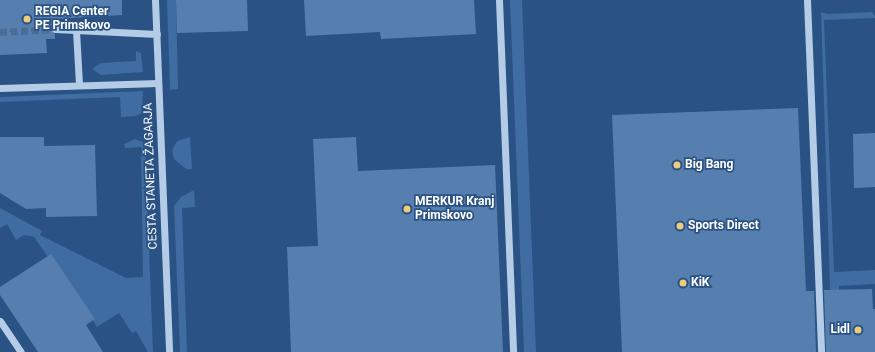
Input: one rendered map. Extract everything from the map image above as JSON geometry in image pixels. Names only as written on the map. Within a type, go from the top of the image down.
[{"type":"street","name":"CESTA STANETA ŽAGARJA","points":[[155,0],[169,352]]},
{"type":"street","points":[[499,0],[513,352]]},
{"type":"street","points":[[807,0],[821,352]]},
{"type":"street","points":[[55,29],[157,34]]},
{"type":"street","points":[[76,30],[79,84]]},
{"type":"street","points":[[0,88],[158,82]]},
{"type":"street","points":[[0,321],[21,352]]},
{"type":"shaded area","points":[[167,0],[176,0],[178,89],[170,90]]},
{"type":"shaded area","points":[[510,0],[522,0],[536,352],[524,352]]},
{"type":"shaded area","points":[[821,12],[827,14],[872,12],[875,16],[875,18],[824,20],[834,272],[875,270],[875,284],[839,286],[841,352],[832,352]]},
{"type":"shaded area","points":[[136,51],[141,53],[143,72],[101,75],[92,69],[101,63],[136,61]]},
{"type":"shaded area","points":[[143,91],[142,113],[136,116],[121,117],[120,97],[0,102],[0,97]]},
{"type":"shaded area","points":[[190,137],[192,169],[186,169],[174,159],[172,150],[177,141]]},
{"type":"shaded area","points":[[135,139],[145,143],[153,352],[148,352],[136,331],[132,333],[119,313],[97,327],[60,269],[57,270],[34,237],[24,235],[16,240],[7,224],[0,228],[0,208],[42,231],[40,235],[126,278],[143,277],[141,147],[125,148],[124,144]]},
{"type":"shaded area","points":[[194,190],[195,207],[182,208],[187,352],[180,352],[174,206],[181,197]]},
{"type":"building","name":"REGIA Center PE Primskovo","points":[[0,0],[122,0],[122,15],[54,19],[55,24],[50,29],[55,34],[55,39],[46,39],[47,53],[0,55]]},
{"type":"building","points":[[176,0],[247,0],[248,31],[177,33]]},
{"type":"building","points":[[304,0],[474,0],[476,34],[381,39],[380,32],[306,36]]},
{"type":"building","points":[[798,108],[806,291],[814,291],[816,352],[622,352],[612,115]]},
{"type":"building","points":[[875,133],[875,187],[854,188],[853,134]]},
{"type":"building","points":[[0,137],[44,137],[44,146],[95,145],[97,216],[46,217],[46,208],[26,209],[0,193]]},
{"type":"building","name":"MERKUR Kranj Primskovo","points":[[356,137],[358,171],[495,165],[503,352],[291,352],[287,247],[318,246],[313,139]]},
{"type":"building","points":[[51,254],[95,319],[86,325],[103,352],[38,352],[0,295],[0,287]]},
{"type":"building","name":"Lidl","points":[[872,289],[873,309],[875,309],[875,352],[826,352],[824,290]]},
{"type":"tunnel","points":[[0,32],[55,29]]},
{"type":"place","name":"REGIA Center PE Primskovo","points":[[27,19]]},
{"type":"place","name":"Big Bang","points":[[677,165]]},
{"type":"place","name":"MERKUR Kranj Primskovo","points":[[407,209]]},
{"type":"place","name":"Sports Direct","points":[[680,226]]},
{"type":"place","name":"KiK","points":[[683,283]]},
{"type":"place","name":"Lidl","points":[[858,330]]}]
